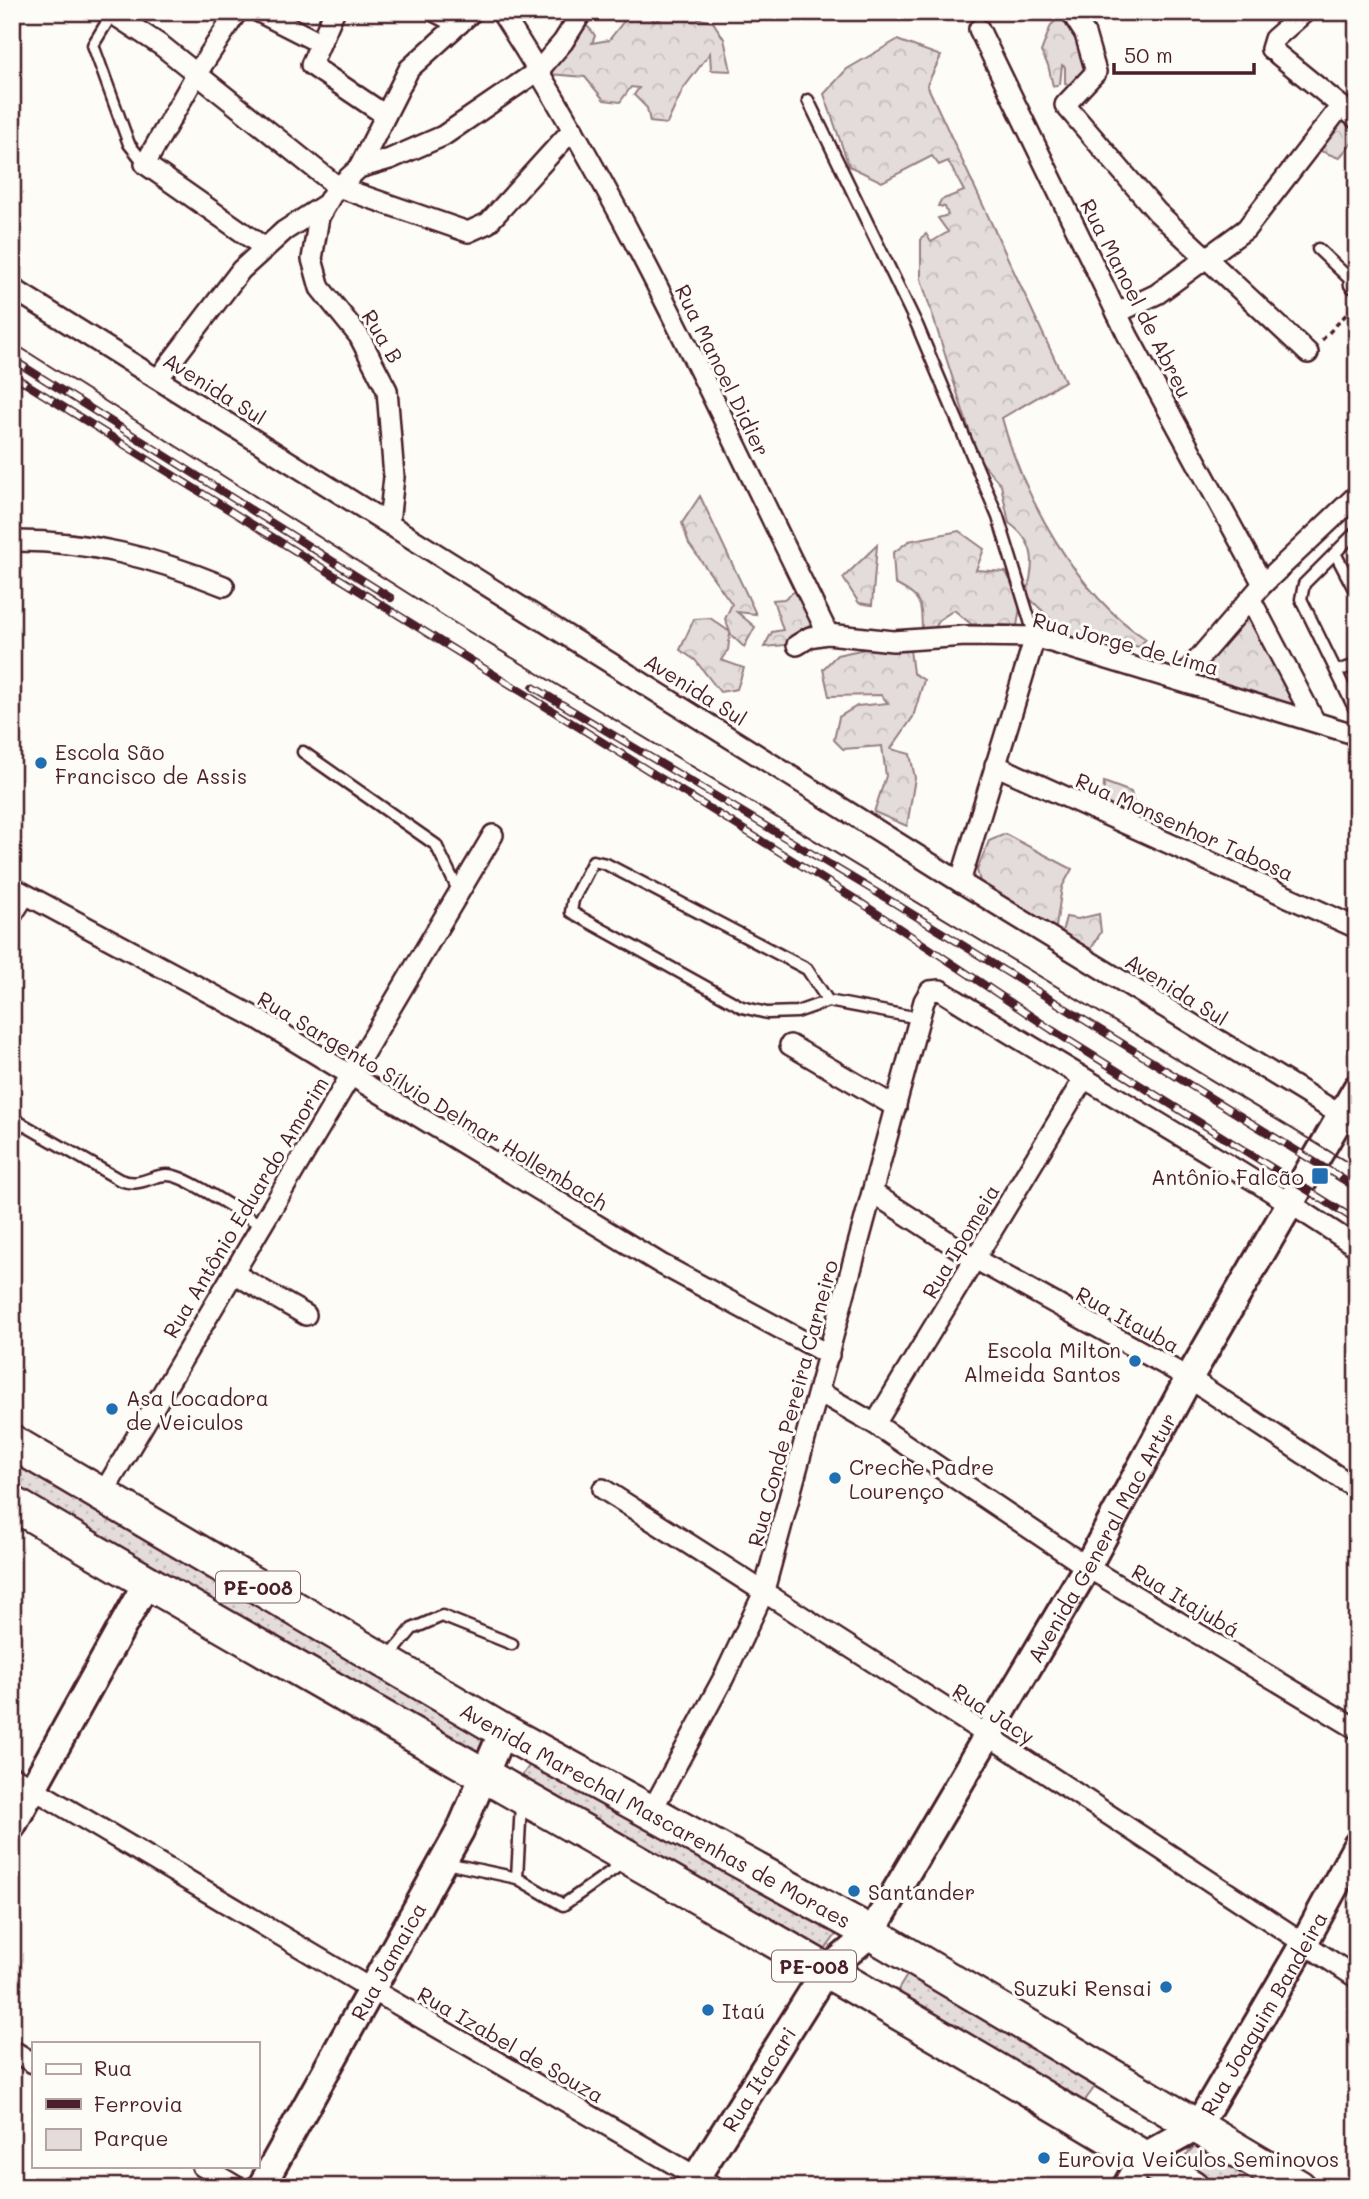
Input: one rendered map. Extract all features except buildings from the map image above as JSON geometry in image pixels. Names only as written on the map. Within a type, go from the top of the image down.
[{"type":"highway","name":"Avenida Marechal Mascarenhas de Moraes","points":[[12,1442],[503,1731],[652,1810],[871,1933],[1299,2187]]},
{"type":"highway","name":"PE-008","points":[[12,1503],[1192,2187]]},
{"type":"main road","name":"Avenida General Mac Artur","points":[[825,1972],[871,1933],[1087,1567],[1188,1378],[1290,1202],[1348,1120],[1357,1087]]},
{"type":"main road","points":[[12,1826],[23,1782],[147,1583]]},
{"type":"main road","name":"Rua Jamaica","points":[[261,2187],[442,1863],[503,1731]]},
{"type":"main road","name":"Rua Joaquim Bandeira","points":[[1143,2157],[1197,2127],[1303,1945],[1357,1845]]},
{"type":"main road","name":"Rua Itacari","points":[[699,2183],[825,1972]]},
{"type":"main road","points":[[1126,2187],[1143,2157]]},
{"type":"street","points":[[237,12],[197,73],[145,164],[265,248]]},
{"type":"street","points":[[259,12],[318,43]]},
{"type":"street","points":[[334,12],[310,65],[385,115]]},
{"type":"street","points":[[436,12],[466,18]]},
{"type":"street","name":"Rua Manoel Didier","points":[[501,12],[573,129],[703,373],[721,418],[828,634]]},
{"type":"street","name":"Rua B","points":[[389,523],[394,477],[387,390],[359,337],[320,288],[314,272],[313,241],[326,204],[338,187],[359,168],[390,159],[443,136],[539,70],[563,43],[582,12]]},
{"type":"street","points":[[1071,12],[1085,34],[1096,72],[1065,105],[1133,186],[1301,350],[1308,353]]},
{"type":"street","points":[[1305,12],[1270,45],[1291,68],[1357,120]]},
{"type":"street","points":[[111,13],[197,73],[338,187],[468,232],[488,223],[573,129]]},
{"type":"street","points":[[359,168],[409,69],[466,18]]},
{"type":"street","name":"Rua Manoel de Abreu","points":[[979,29],[1117,313],[1264,584]]},
{"type":"street","points":[[1117,313],[1157,294],[1246,229],[1341,106]]},
{"type":"street","points":[[158,379],[241,270],[284,231],[326,204]]},
{"type":"street","name":"Avenida Sul","points":[[12,288],[960,882],[1348,1120]]},
{"type":"street","points":[[1180,680],[1264,584],[1357,495]]},
{"type":"street","points":[[12,541],[83,544],[124,552],[180,568],[224,586]]},
{"type":"street","points":[[1251,600],[1314,720]]},
{"type":"street","name":"Rua Jorge de Lima","points":[[797,645],[810,637],[828,634],[893,641],[965,636],[1035,637],[1357,735]]},
{"type":"street","points":[[960,882],[1035,637]]},
{"type":"street","name":"Rua Monsenhor Tabosa","points":[[995,765],[1357,928]]},
{"type":"street","name":"Rua Antônio Eduardo Amorim","points":[[102,1495],[493,835]]},
{"type":"street","points":[[12,915],[18,891]]},
{"type":"street","name":"Rua Sargento Sílvio Delmar Hollembach","points":[[18,891],[260,1020],[661,1264],[829,1355]]},
{"type":"street","name":"Rua Conde Pereira Carneiro","points":[[652,1810],[724,1677],[763,1594],[919,1018],[930,991],[940,990],[1083,1080]]},
{"type":"street","points":[[790,1045],[896,1107]]},
{"type":"street","points":[[1083,1080],[1290,1202],[1357,1247]]},
{"type":"street","name":"Rua Ipomeia","points":[[875,1424],[1083,1080]]},
{"type":"street","name":"Rua Itauba","points":[[873,1193],[975,1259],[1188,1378],[1357,1489]]},
{"type":"street","points":[[233,1273],[306,1315]]},
{"type":"street","name":"Rua Itajubá","points":[[819,1391],[875,1424],[1087,1567],[1357,1729]]},
{"type":"street","name":"Rua Jacy","points":[[603,1489],[763,1594],[989,1736],[1357,1978]]},
{"type":"street","name":"Rua Izabel de Souza","points":[[23,1782],[699,2183]]},
{"type":"street","points":[[12,2050],[32,2062]]},
{"type":"street","points":[[205,2168],[237,2187]]},
{"type":"lane","points":[[111,13],[93,45],[129,144],[145,164]]},
{"type":"lane","points":[[808,100],[917,325],[1006,535],[1035,637]]},
{"type":"lane","points":[[1318,249],[1356,282]]},
{"type":"lane","points":[[1357,531],[1304,584],[1301,599],[1357,714]]},
{"type":"lane","points":[[1335,553],[1357,595]]},
{"type":"lane","points":[[1336,671],[1357,665]]},
{"type":"lane","points":[[303,752],[436,845],[459,893]]},
{"type":"lane","points":[[828,1001],[807,969],[606,864],[593,862],[573,900],[571,912],[742,1007],[767,1013],[797,1012],[828,1001],[919,1018]]},
{"type":"lane","points":[[12,1118],[120,1180],[139,1184],[156,1177],[176,1176],[261,1225]]},
{"type":"lane","points":[[385,1662],[412,1629],[442,1616],[512,1644]]},
{"type":"lane","points":[[517,1878],[521,1799]]},
{"type":"lane","points":[[442,1863],[517,1878],[563,1905],[628,1860]]},
{"type":"path","points":[[1308,353],[1357,303]]},
{"type":"green space","points":[[631,12],[645,12],[655,21],[674,12],[706,12],[699,19],[713,22],[724,39],[731,71],[711,70],[710,53],[683,89],[667,124],[650,122],[647,108],[634,95],[639,88],[631,87],[620,102],[604,100],[585,77],[549,74],[562,19],[582,23],[589,28],[595,36],[592,43],[609,40]]},
{"type":"green space","points":[[1064,13],[1072,17],[1070,32],[1083,36],[1093,76],[1082,90],[1065,83],[1065,67],[1062,65],[1060,84],[1053,86],[1048,65],[1041,52],[1051,25]]},
{"type":"green space","points":[[897,40],[941,56],[927,85],[1065,381],[1002,418],[1011,448],[1038,510],[1056,541],[1097,596],[1121,620],[1146,639],[1139,647],[1088,635],[1078,645],[1026,595],[1032,564],[1029,547],[1025,538],[1009,523],[1001,485],[978,458],[921,279],[921,238],[926,234],[931,242],[948,232],[938,218],[948,215],[945,207],[938,206],[941,200],[964,191],[948,161],[939,165],[932,156],[882,182],[849,166],[824,94],[847,69]]},
{"type":"green space","points":[[1340,113],[1357,127],[1357,137],[1339,158],[1313,148]]},
{"type":"green space","points":[[700,496],[756,614],[737,612],[755,627],[744,647],[730,634],[728,650],[721,660],[744,668],[737,689],[720,692],[695,660],[680,650],[694,619],[710,618],[730,632],[725,619],[732,604],[689,544],[682,523]]},
{"type":"green space","points":[[959,531],[984,549],[976,570],[1006,572],[1021,601],[1017,626],[971,624],[954,610],[939,620],[933,634],[922,630],[918,601],[895,584],[893,553],[909,541]]},
{"type":"green space","points":[[877,545],[872,605],[859,603],[843,578]]},
{"type":"green space","points":[[799,588],[814,621],[785,645],[764,647],[772,632],[783,630],[773,600],[784,599]]},
{"type":"green space","points":[[1250,608],[1296,709],[1190,677]]},
{"type":"green space","points":[[874,647],[910,650],[913,673],[924,680],[913,717],[891,749],[910,754],[915,778],[907,826],[874,812],[886,776],[882,746],[843,749],[834,740],[839,717],[857,706],[888,703],[881,695],[829,696],[823,669],[837,655]]},
{"type":"green space","points":[[1104,782],[1131,792],[1134,804],[1129,818],[1103,805]]},
{"type":"green space","points":[[1005,834],[1072,869],[1062,887],[1056,927],[1046,931],[983,893],[977,870],[989,841]]},
{"type":"green space","points":[[1099,914],[1101,932],[1091,949],[1077,948],[1062,932],[1066,917],[1078,919]]},
{"type":"green space","points":[[12,1463],[366,1670],[451,1708],[492,1743],[480,1765],[12,1495]]},
{"type":"green space","points":[[534,1759],[838,1932],[818,1959],[519,1780]]},
{"type":"green space","points":[[911,1969],[1097,2084],[1077,2111],[893,1998]]},
{"type":"green space","points":[[1198,2142],[1275,2187],[1215,2187],[1178,2164]]},
{"type":"tram line","points":[[12,342],[458,625],[1357,1168]]},
{"type":"railway","points":[[12,359],[391,598]]},
{"type":"railway","points":[[12,375],[860,902],[1052,1030],[1357,1221]]},
{"type":"railway","points":[[533,687],[896,904],[1357,1188]]},
{"type":"place","name":"Escola São Francisco de Assis","points":[[41,763]]},
{"type":"place","name":"Antônio Falcão","points":[[1320,1176]]},
{"type":"place","name":"Escola Milton Almeida Santos","points":[[1135,1361]]},
{"type":"place","name":"Asa Locadora de Veiculos","points":[[112,1409]]},
{"type":"place","name":"Creche Padre Lourenço","points":[[835,1478]]},
{"type":"place","name":"Santander","points":[[854,1891]]},
{"type":"place","name":"Suzuki Rensai","points":[[1166,1987]]},
{"type":"place","name":"Itaú","points":[[708,2010]]},
{"type":"place","name":"Eurovia Veiculos Seminovos","points":[[1044,2158]]}]
